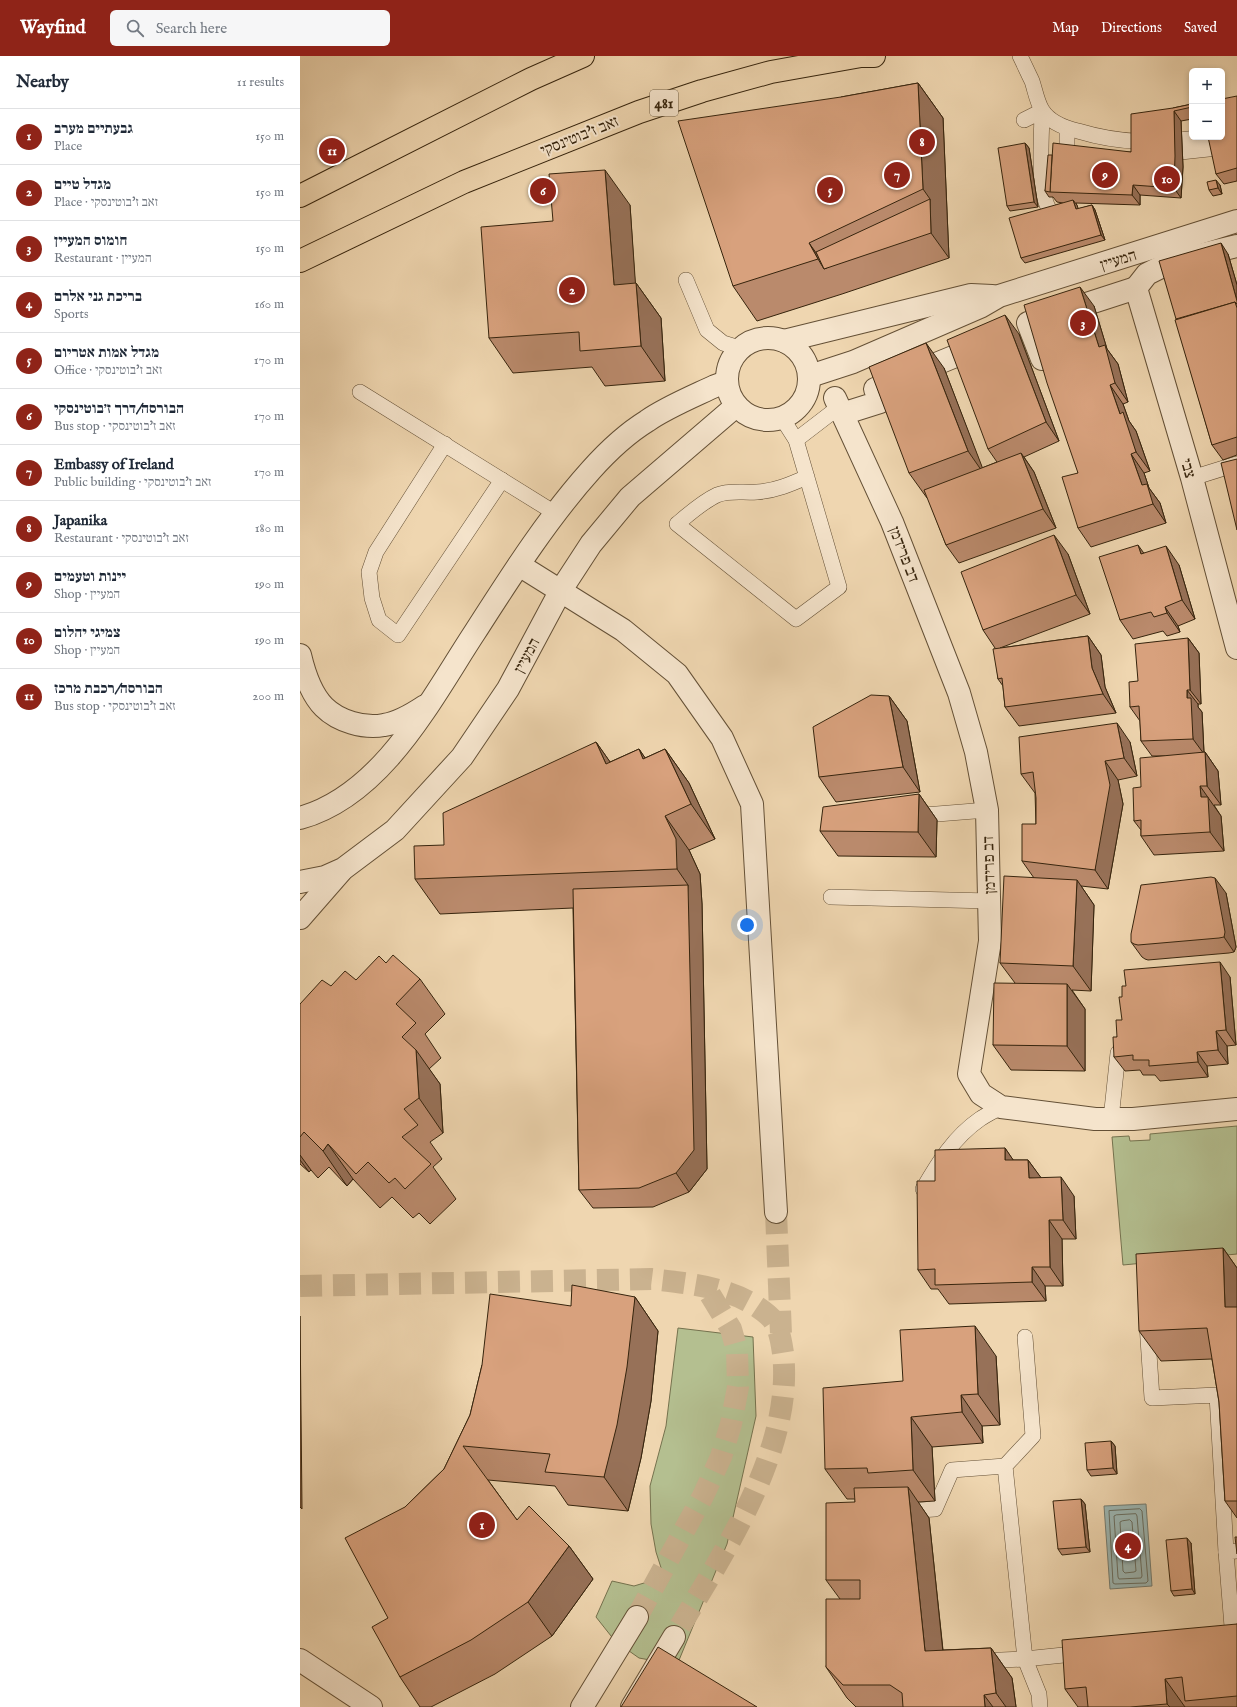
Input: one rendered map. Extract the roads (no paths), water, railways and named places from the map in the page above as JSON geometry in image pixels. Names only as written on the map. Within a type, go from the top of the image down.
[{"type":"main road","points":[[300,196],[531,79],[583,56]]},
{"type":"main road","name":"זאב ז'בוטינסקי","points":[[300,261],[464,182],[639,112],[771,72],[861,56],[874,56]]},
{"type":"street","name":"המעיין","points":[[810,376],[853,362],[980,307],[999,296],[1237,221]]},
{"type":"street","name":"המעיין","points":[[1136,288],[1147,274],[1171,262],[1237,246]]},
{"type":"street","points":[[1042,359],[1028,323],[1136,288]]},
{"type":"street","name":"צבי","points":[[1136,288],[1192,478],[1237,648]]},
{"type":"street","name":"המעיין","points":[[784,340],[971,295],[999,296]]},
{"type":"street","points":[[761,338],[784,340],[794,346],[802,355],[807,365],[810,376],[809,390],[803,402],[794,412],[782,418],[770,420],[757,419],[746,414],[736,406],[730,395],[726,382],[727,370],[732,358],[739,348],[749,342],[761,338]]},
{"type":"street","points":[[839,406],[880,402],[874,389],[998,338]]},
{"type":"street","points":[[300,818],[315,814],[356,789],[380,768],[412,729],[519,565],[555,513],[592,469],[618,443],[648,420],[715,386],[726,382]]},
{"type":"street","name":"המעיין","points":[[300,882],[324,877],[343,869],[395,830],[462,757],[508,689],[561,590],[591,544],[630,497],[736,406]]},
{"type":"street","name":"דב פרידמן","points":[[839,406],[892,522],[959,693],[976,752],[987,810],[990,941],[969,1074],[981,1094],[1001,1107],[1095,1119],[1133,1119],[1237,1109]]},
{"type":"street","points":[[519,565],[623,630],[677,674],[722,738],[752,804],[776,1212]]},
{"type":"street","points":[[300,655],[304,671],[312,689],[324,707],[341,719],[363,725],[384,725],[410,715],[428,704]]},
{"type":"street","points":[[300,918],[343,869]]},
{"type":"street","points":[[582,1707],[637,1617]]},
{"type":"street","points":[[632,1707],[674,1636]]},
{"type":"street","points":[[300,1660],[372,1707]]},
{"type":"lane","points":[[1020,56],[1031,80],[1042,111],[1041,166],[1046,204],[1052,213],[1058,214],[1062,211],[1068,154],[1063,129]]},
{"type":"lane","points":[[1024,120],[1042,111]]},
{"type":"lane","points":[[1042,111],[1063,129],[1094,145],[1115,150],[1140,153],[1180,153],[1237,146]]},
{"type":"lane","points":[[1063,129],[1120,141],[1142,142],[1189,139]]},
{"type":"lane","points":[[686,280],[707,330],[723,342],[739,348]]},
{"type":"lane","points":[[360,392],[555,513]]},
{"type":"lane","points":[[796,440],[839,406]]},
{"type":"lane","points":[[782,418],[796,440],[807,477],[839,587],[796,619],[677,524],[703,502],[718,495],[733,492],[757,492],[780,488],[807,477]]},
{"type":"lane","points":[[445,444],[376,552],[369,572],[372,598],[380,620],[398,636],[502,480]]},
{"type":"lane","points":[[1192,478],[1237,464]]},
{"type":"lane","points":[[900,817],[987,810]]},
{"type":"lane","points":[[831,897],[990,901]]},
{"type":"lane","points":[[1111,1119],[1118,1053],[1127,1043]]},
{"type":"lane","points":[[923,1189],[939,1160],[954,1143],[979,1120],[1001,1107]]},
{"type":"lane","points":[[1146,1306],[1152,1398],[1217,1395],[1231,1551],[1233,1639],[1210,1641]]},
{"type":"lane","points":[[892,1512],[935,1509],[952,1470],[1005,1466],[1033,1436],[1025,1337]]},
{"type":"lane","points":[[1005,1466],[1025,1659],[1039,1694],[1040,1707]]},
{"type":"lane","points":[[962,1662],[1025,1659],[1094,1652]]},
{"type":"water","points":[[1146,1504],[1152,1586],[1110,1589],[1104,1506]]},
{"type":"tunnel","points":[[776,1212],[781,1334]]},
{"type":"tunnel","points":[[300,1286],[651,1279],[712,1288],[742,1298],[768,1315],[775,1323],[777,1328],[783,1353],[783,1390],[777,1428],[766,1465],[750,1501],[732,1537],[674,1637]]},
{"type":"tunnel","points":[[637,1617],[703,1496],[721,1457],[731,1424],[738,1387],[737,1350],[731,1329],[705,1286]]},
{"type":"place","name":"Japanika","points":[[922,142]]},
{"type":"place","name":"הבורסה/רכבת מרכז","points":[[332,151]]},
{"type":"place","name":"Embassy of Ireland","points":[[897,175]]},
{"type":"place","name":"יינות וטעמים","points":[[1105,175]]},
{"type":"place","name":"צמיגי יהלום","points":[[1167,179]]},
{"type":"place","name":"מגדל אמות אטריום","points":[[830,190]]},
{"type":"place","name":"הבורסה/דרך ז׳בוטינסקי","points":[[543,191]]},
{"type":"place","name":"מגדל טיים","points":[[572,290]]},
{"type":"place","name":"חומוס המעיין","points":[[1083,323]]},
{"type":"place","name":"גבעתיים מערב","points":[[482,1525]]},
{"type":"place","name":"בריכת גני אלרם","points":[[1128,1546]]}]
